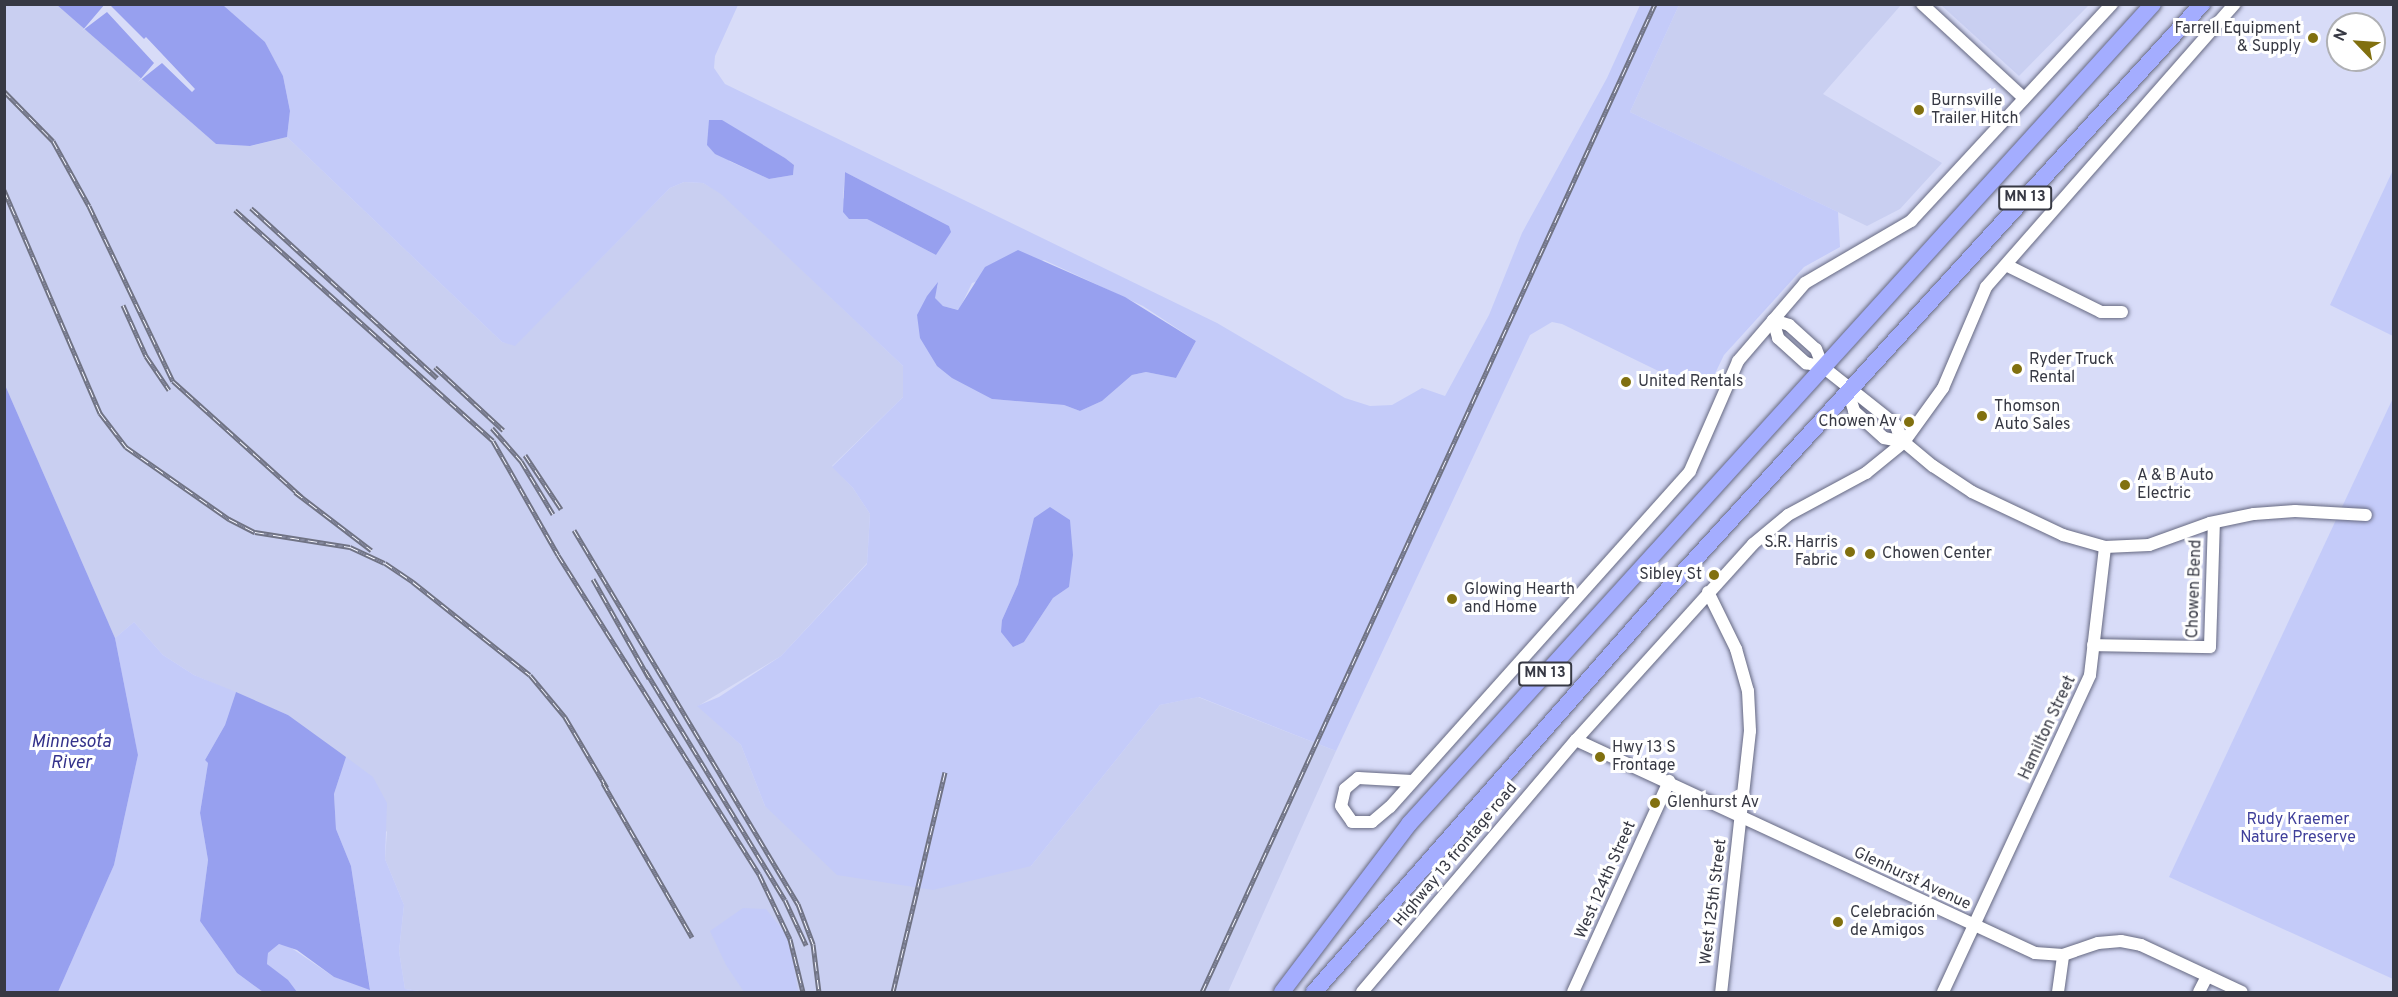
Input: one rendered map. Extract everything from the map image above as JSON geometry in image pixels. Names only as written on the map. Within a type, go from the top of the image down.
[{"type":"highway","name":"MN 13","points":[[1282,993],[1408,824],[2153,4]]},
{"type":"highway","name":"MN 13","points":[[1314,993],[1385,908],[1848,391],[2202,4]]},
{"type":"street","points":[[1922,4],[2024,98]]},
{"type":"street","points":[[1412,781],[1358,778],[1345,789],[1341,806],[1352,822],[1372,822],[1412,781],[1690,471],[1738,362],[1805,283],[1911,221],[2112,4]]},
{"type":"street","points":[[1576,740],[1753,544],[1788,515],[1836,493],[1904,442],[1943,388],[1986,287],[2235,4]]},
{"type":"street","points":[[2006,265],[2101,312],[2122,312]]},
{"type":"street","points":[[1773,320],[1778,338],[1806,363],[1822,367],[1848,391],[1866,398],[1896,424],[1904,442]]},
{"type":"street","points":[[1773,320],[1790,325],[1816,349],[1822,367]]},
{"type":"street","points":[[1848,391],[1854,411],[1884,438],[1904,442],[1972,492],[2063,535],[2105,547],[2149,545],[2214,523],[2295,511],[2366,515]]},
{"type":"street","name":"Chowen Bend","points":[[2093,645],[2210,647],[2214,523]]},
{"type":"street","name":"Hamilton Street","points":[[1943,993],[2090,675],[2105,547]]},
{"type":"street","name":"West 125th Street","points":[[1708,592],[1736,649],[1748,691],[1750,730],[1721,993]]},
{"type":"street","name":"Glenhurst Avenue","points":[[1576,740],[1669,781],[2035,953],[2063,955],[2098,943],[2121,941],[2142,945],[2242,993]]},
{"type":"street","name":"Highway 13 frontage road","points":[[1362,993],[1576,740]]},
{"type":"street","name":"West 124th Street","points":[[1573,993],[1669,781]]},
{"type":"street","points":[[2058,993],[2063,955]]},
{"type":"street","points":[[2199,993],[2207,976]]},
{"type":"shaded area","points":[[4,5],[57,5],[216,144],[251,146],[287,137],[502,342],[515,345],[670,188],[684,182],[703,183],[721,193],[903,366],[903,397],[832,466],[853,488],[870,514],[867,563],[781,656],[698,706],[741,745],[765,806],[1031,866],[1160,705],[1198,697],[1336,751],[1228,992],[427,992],[405,989],[399,951],[404,905],[385,859],[387,832],[288,715],[194,675],[163,655],[134,622],[115,638],[5,385]]},
{"type":"shaded area","points":[[1679,5],[1901,5],[1823,94],[1942,163],[1900,209],[1867,226],[1630,112]]},
{"type":"shaded area","points":[[1941,5],[2089,5],[2019,76]]},
{"type":"green space","points":[[223,5],[738,5],[715,56],[714,68],[725,84],[1217,323],[1345,398],[1370,406],[1392,405],[1422,388],[1445,396],[1489,315],[1522,233],[1607,78],[1640,5],[1679,5],[1630,112],[1838,212],[1840,247],[1804,267],[1724,355],[1708,388],[1683,383],[1562,324],[1552,322],[1530,335],[1336,751],[1199,697],[1160,705],[1031,866],[933,890],[837,875],[765,806],[741,745],[697,706],[719,697],[781,656],[867,564],[870,514],[853,488],[832,467],[903,397],[903,366],[721,194],[703,183],[684,182],[670,188],[515,346],[502,342],[287,137],[290,111],[283,76],[265,42]],"holes":[[[736,129],[794,165],[793,175],[769,179],[729,161]],[[845,172],[949,226],[950,232],[936,255],[867,219],[843,198]],[[1044,260],[1143,306],[1196,341],[1176,378],[1146,372],[1132,375],[1102,401],[1080,411],[1064,405],[992,399],[917,316],[938,284],[934,298],[943,306],[959,310],[972,283]],[[1070,520],[1069,587],[1053,598],[1024,642],[1002,620],[1018,584],[1030,537]]]},
{"type":"green space","points":[[2393,170],[2393,336],[2330,305]]},
{"type":"green space","name":"Rudy Kraemer Nature Preserve","points":[[2393,398],[2393,979],[2169,877]]},
{"type":"green space","points":[[134,622],[163,655],[194,675],[236,692],[225,725],[205,760],[208,763],[200,813],[208,860],[200,921],[237,973],[263,992],[58,992],[114,865],[138,755],[115,638]]},
{"type":"green space","points":[[346,757],[373,777],[387,803],[385,859],[404,905],[399,951],[405,989],[427,992],[297,992],[267,964],[268,953],[279,944],[287,945],[334,977],[370,989],[351,866],[336,829],[334,794]]},
{"type":"green space","points":[[743,908],[766,909],[790,939],[798,992],[744,992],[726,965],[710,931]]},
{"type":"water","points":[[57,5],[223,5],[265,42],[283,76],[290,111],[287,137],[250,146],[216,144]]},
{"type":"water","points":[[709,120],[722,120],[785,158],[794,165],[793,175],[769,179],[715,154],[707,145]]},
{"type":"water","points":[[845,172],[949,226],[951,232],[936,255],[867,219],[849,219],[843,212]]},
{"type":"water","points":[[1018,250],[1125,297],[1196,341],[1176,378],[1146,372],[1132,375],[1102,401],[1080,411],[1064,405],[992,399],[952,378],[937,366],[920,338],[917,315],[927,296],[938,282],[935,298],[943,306],[958,310],[985,267]]},
{"type":"water","name":"Minnesota River","points":[[5,385],[115,638],[138,755],[114,865],[58,992],[5,992]]},
{"type":"water","points":[[1050,507],[1070,520],[1073,555],[1069,587],[1053,598],[1024,642],[1013,647],[1001,632],[1002,620],[1018,584],[1034,518]]},
{"type":"water","points":[[236,692],[288,715],[346,757],[334,794],[336,829],[351,866],[370,990],[334,977],[297,950],[279,944],[268,953],[267,964],[288,980],[297,992],[263,992],[237,973],[200,921],[208,860],[200,813],[208,763],[205,760],[225,725]]},
{"type":"pier","points":[[105,4],[110,5],[144,39],[146,37],[195,89],[192,92],[162,63],[138,82],[154,63],[107,12],[82,31]]},
{"type":"railway","points":[[1202,992],[1655,4]]},
{"type":"railway","points":[[4,91],[53,141],[89,206],[173,381],[302,497]]},
{"type":"railway","points":[[4,190],[100,413],[126,447],[229,519],[255,532],[350,547],[385,563],[413,582],[530,675],[565,717],[607,788]]},
{"type":"railway","points":[[251,208],[437,378]]},
{"type":"railway","points":[[235,210],[493,441],[558,555],[759,874],[790,939],[803,992]]},
{"type":"railway","points":[[123,305],[146,356],[169,390]]},
{"type":"railway","points":[[435,367],[503,430]]},
{"type":"railway","points":[[492,428],[521,461],[553,514]]},
{"type":"railway","points":[[525,455],[561,509]]},
{"type":"railway","points":[[295,492],[371,550]]},
{"type":"railway","points":[[574,530],[798,904],[813,944],[819,992]]},
{"type":"railway","points":[[593,579],[649,678]]},
{"type":"railway","points":[[645,670],[785,900],[806,945]]},
{"type":"railway","points":[[893,992],[945,772]]},
{"type":"railway","points":[[603,783],[692,937]]},
{"type":"place","name":"Farrell Equipment & Supply","points":[[2313,38]]},
{"type":"place","name":"Burnsville Trailer Hitch","points":[[1919,110]]},
{"type":"place","name":"Ryder Truck Rental","points":[[2017,369]]},
{"type":"place","name":"United Rentals","points":[[1626,382]]},
{"type":"place","name":"Thomson Auto Sales","points":[[1982,416]]},
{"type":"place","name":"Chowen Av","points":[[1909,422]]},
{"type":"place","name":"A & B Auto Electric","points":[[2125,485]]},
{"type":"place","name":"S.R. Harris Fabric","points":[[1850,552]]},
{"type":"place","name":"Chowen Center","points":[[1870,554]]},
{"type":"place","name":"Sibley St","points":[[1714,575]]},
{"type":"place","name":"Glowing Hearth and Home","points":[[1452,599]]},
{"type":"place","name":"Hwy 13 S Frontage","points":[[1600,757]]},
{"type":"place","name":"Glenhurst Av","points":[[1655,803]]},
{"type":"place","name":"Celebración de Amigos","points":[[1838,922]]}]
